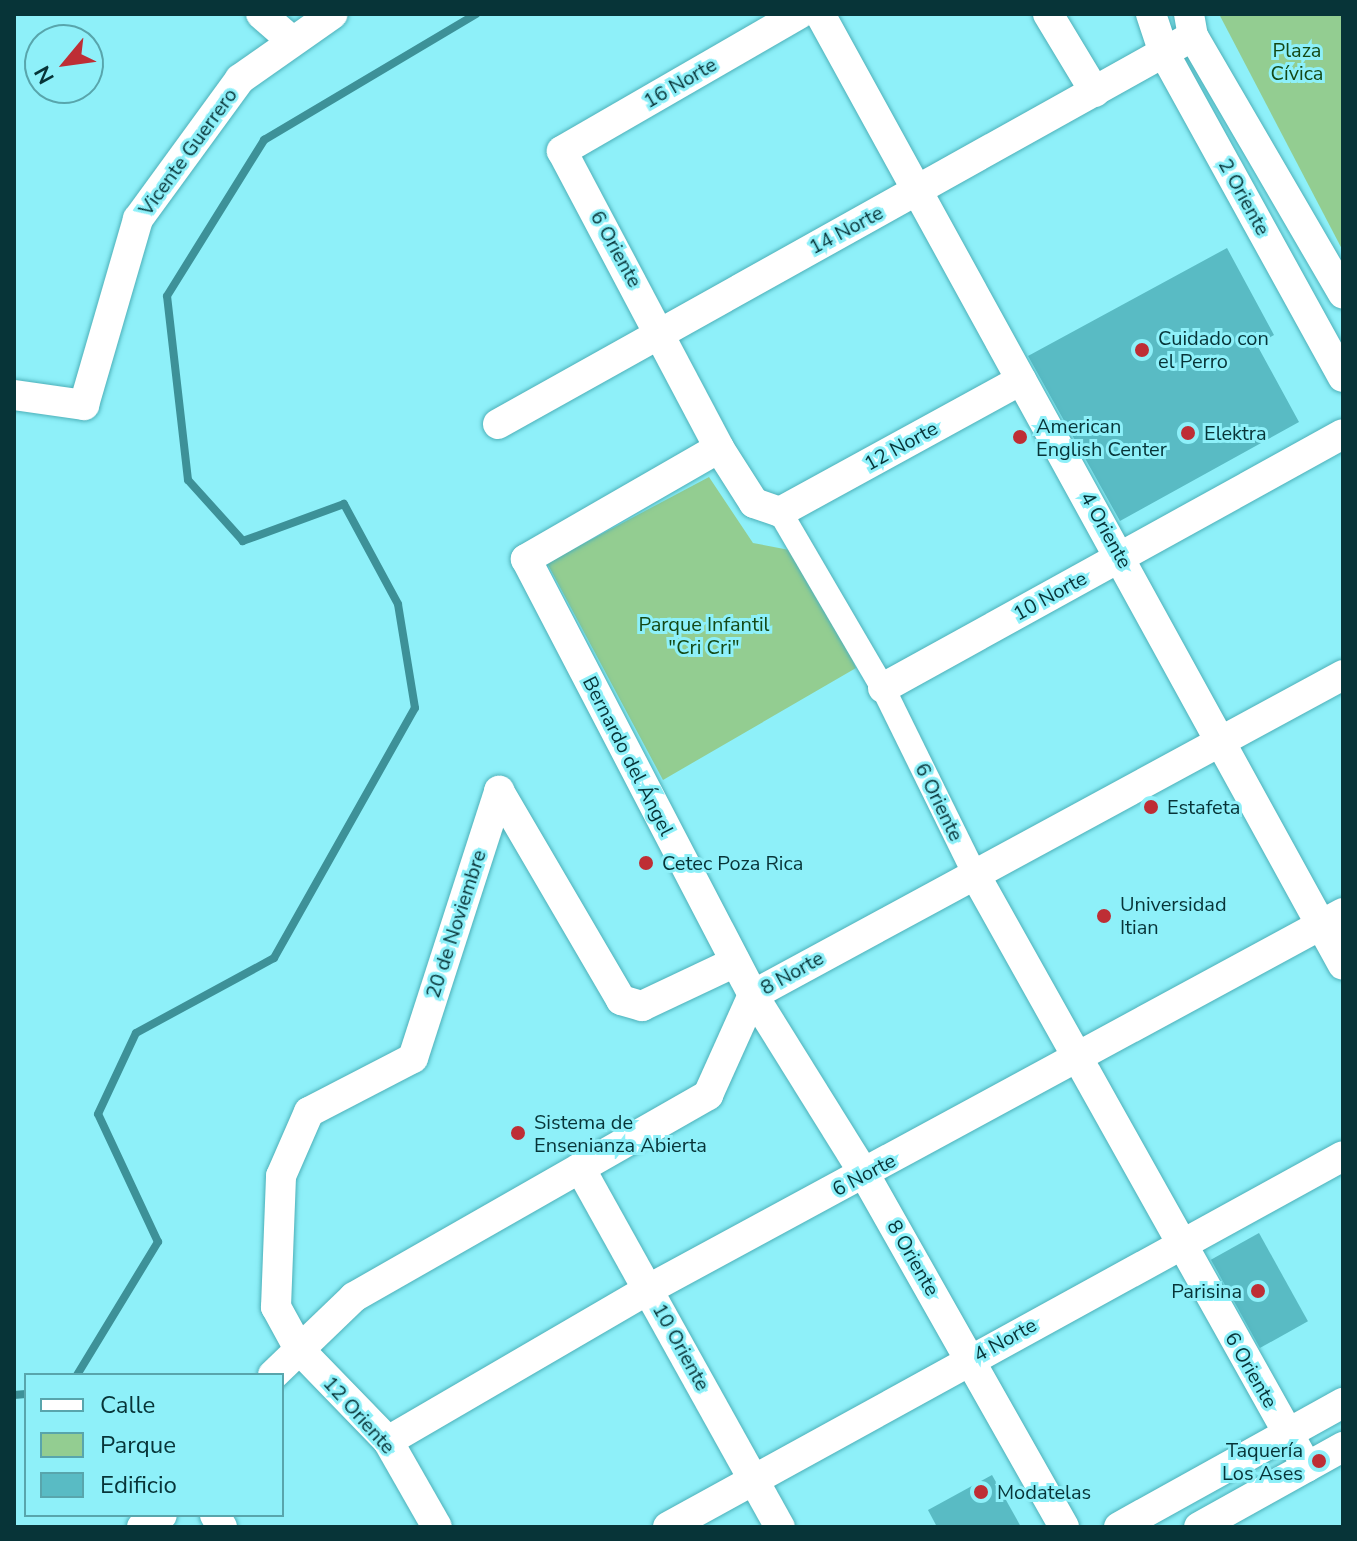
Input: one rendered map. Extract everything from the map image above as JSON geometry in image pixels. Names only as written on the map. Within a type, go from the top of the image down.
[{"type":"street","points":[[261,14],[290,39]]},
{"type":"street","name":"Vicente Guerrero","points":[[14,395],[90,407],[138,219],[240,79],[290,39],[333,14]]},
{"type":"street","name":"16 Norte","points":[[562,151],[799,14]]},
{"type":"street","name":"4 Oriente","points":[[820,14],[915,193],[1122,556],[1217,741],[1332,919],[1343,965]]},
{"type":"street","points":[[1048,14],[1095,92]]},
{"type":"street","name":"2 Oriente","points":[[1151,14],[1164,53],[1343,377]]},
{"type":"street","name":"14 Norte","points":[[498,424],[660,329],[915,193],[1164,53],[1191,25]]},
{"type":"street","name":"2 Oriente","points":[[1191,25],[1343,294]]},
{"type":"street","name":"6 Oriente","points":[[562,151],[660,329],[719,448],[754,503],[780,512],[883,688],[973,871],[1075,1061],[1307,1467]]},
{"type":"street","name":"12 Norte","points":[[780,512],[1021,380]]},
{"type":"street","name":"10 Norte","points":[[883,688],[1343,434]]},
{"type":"street","name":"Bernardo del Ángel","points":[[719,448],[526,559],[753,995]]},
{"type":"street","name":"8 Norte","points":[[275,1373],[354,1297],[708,1095],[753,995],[973,871],[1343,675]]},
{"type":"street","name":"20 de Noviembre","points":[[299,1349],[276,1307],[281,1176],[309,1112],[413,1058],[499,791],[621,1000],[642,1006],[735,962]]},
{"type":"street","name":"6 Norte","points":[[388,1441],[649,1289],[865,1175],[1332,919]]},
{"type":"street","name":"8 Oriente","points":[[753,995],[865,1175],[972,1359],[1064,1527]]},
{"type":"street","name":"4 Norte","points":[[668,1527],[1343,1156]]},
{"type":"street","name":"10 Oriente","points":[[580,1168],[780,1527]]},
{"type":"street","name":"12 Oriente","points":[[299,1349],[388,1441],[437,1527]]},
{"type":"street","points":[[1119,1527],[1343,1403]]},
{"type":"street","points":[[1199,1527],[1343,1447]]},
{"type":"green space","name":"Plaza Cívica","points":[[1219,14],[1343,14],[1343,251]]},
{"type":"green space","name":"Parque Infantil \"Cri Cri\"","points":[[709,477],[753,543],[805,553],[856,668],[663,780],[547,563]]},
{"type":"building","points":[[1227,248],[1274,335],[1257,345],[1299,422],[1120,521],[1028,356]]},
{"type":"building","name":"Parisina","points":[[1259,1233],[1308,1321],[1260,1348],[1211,1260]]},
{"type":"building","name":"Modatelas","points":[[992,1475],[1021,1527],[937,1527],[928,1510]]},
{"type":"waterway","points":[[78,1373],[158,1242],[98,1114],[136,1033],[274,958],[415,708],[398,604],[344,504],[243,541],[188,480],[167,296],[264,140],[476,14]]},
{"type":"waterway","points":[[14,1395],[24,1394]]},
{"type":"place","name":"Cuidado con el Perro","points":[[1142,350]]},
{"type":"place","name":"Elektra","points":[[1188,433]]},
{"type":"place","name":"American English Center","points":[[1020,437]]},
{"type":"place","name":"Estafeta","points":[[1151,807]]},
{"type":"place","name":"Cetec Poza Rica","points":[[646,863]]},
{"type":"place","name":"Universidad Itian","points":[[1104,916]]},
{"type":"place","name":"Sistema de Ensenianza Abierta","points":[[518,1133]]},
{"type":"place","name":"Parisina","points":[[1258,1291]]},
{"type":"place","name":"Taquería Los Ases","points":[[1319,1461]]},
{"type":"place","name":"Modatelas","points":[[981,1492]]}]
